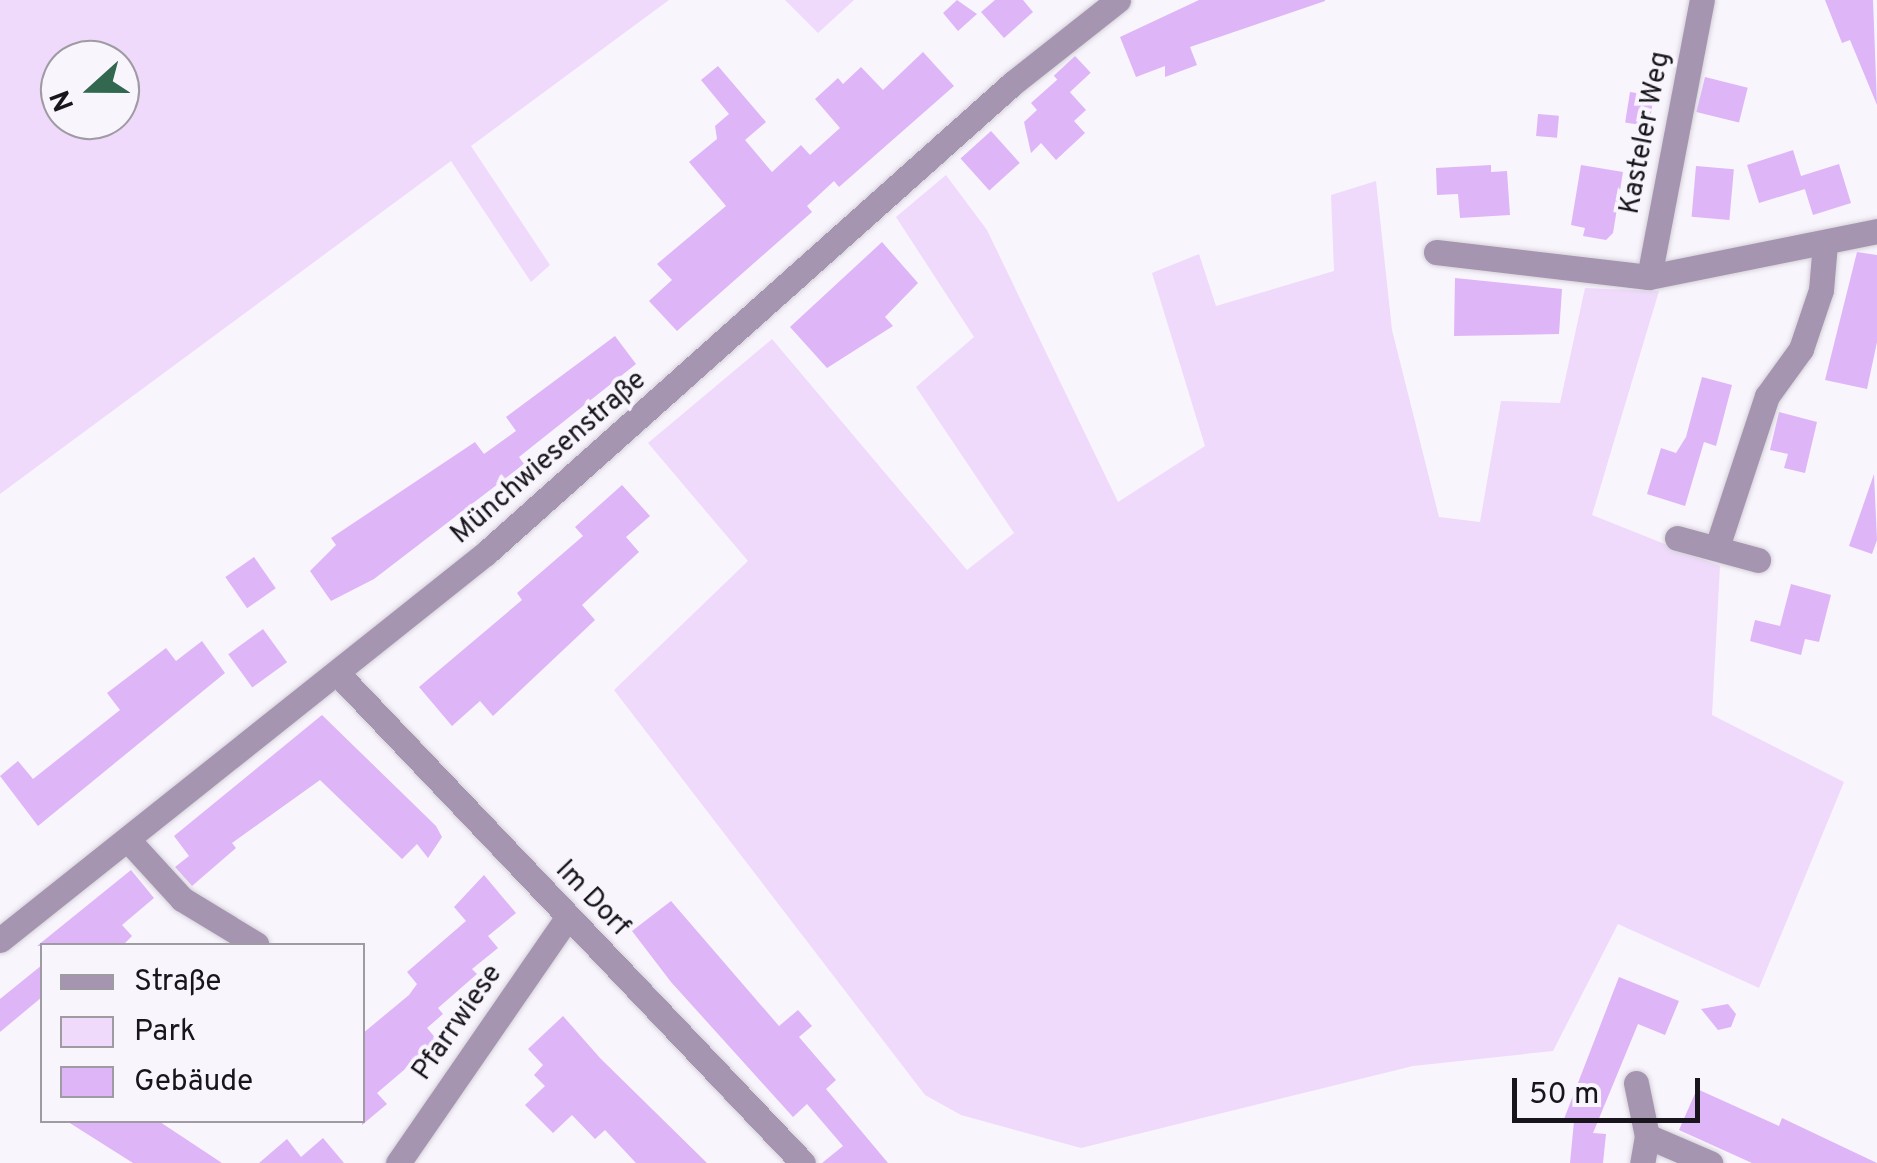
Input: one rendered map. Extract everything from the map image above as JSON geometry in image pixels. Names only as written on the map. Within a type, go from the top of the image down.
[{"type":"street","name":"Münchwiesenstraße","points":[[0,940],[338,675],[682,383],[1013,83],[1118,0]]},
{"type":"street","name":"Kasteler Weg","points":[[1649,277],[1702,0]]},
{"type":"street","points":[[1436,252],[1649,277],[1877,230]]},
{"type":"street","points":[[1717,547],[1768,396],[1801,349],[1821,290],[1825,243]]},
{"type":"street","points":[[1678,538],[1758,560]]},
{"type":"street","name":"Im Dorf","points":[[338,675],[803,1163]]},
{"type":"street","points":[[128,840],[182,899],[239,941]]},
{"type":"street","name":"Pfarrwiese","points":[[398,1163],[568,917]]},
{"type":"street","points":[[1636,1084],[1647,1136],[1642,1163]]},
{"type":"street","points":[[1647,1136],[1710,1163]]},
{"type":"green space","points":[[0,0],[669,0],[471,146],[550,265],[531,282],[451,161],[0,494]]},
{"type":"green space","points":[[785,0],[854,0],[818,33]]},
{"type":"green space","points":[[946,175],[987,230],[1118,502],[1205,446],[1152,273],[1199,254],[1216,306],[1334,271],[1331,195],[1376,181],[1392,330],[1439,517],[1480,522],[1501,401],[1560,403],[1585,288],[1659,291],[1592,515],[1720,566],[1712,715],[1844,782],[1759,988],[1618,924],[1553,1051],[1413,1066],[1081,1148],[961,1115],[925,1095],[614,690],[748,561],[648,443],[772,339],[967,570],[1014,533],[916,387],[974,337],[896,217]]},
{"type":"building","points":[[957,0],[977,14],[958,31],[943,13]]},
{"type":"building","points":[[995,0],[1023,0],[1033,12],[1004,38],[981,12]]},
{"type":"building","points":[[1199,0],[1325,1],[1190,47],[1197,65],[1165,77],[1165,66],[1136,77],[1120,37]]},
{"type":"building","points":[[1825,0],[1873,0],[1877,105],[1850,40],[1842,43]]},
{"type":"building","points":[[923,52],[954,86],[839,187],[834,181],[807,206],[812,212],[677,331],[649,301],[672,280],[657,264],[726,206],[689,162],[717,139],[715,126],[729,114],[701,80],[718,66],[766,122],[745,140],[772,172],[801,145],[810,155],[840,128],[815,99],[838,78],[843,84],[861,67],[883,90]]},
{"type":"building","points":[[1075,56],[1091,73],[1069,93],[1054,76]]},
{"type":"building","points":[[1705,77],[1748,88],[1739,123],[1696,112]]},
{"type":"building","points":[[1058,79],[1086,110],[1074,121],[1085,133],[1056,160],[1041,143],[1031,153],[1024,122],[1037,110],[1031,103]]},
{"type":"building","points":[[1630,92],[1654,96],[1649,126],[1625,123]]},
{"type":"building","points":[[1538,114],[1559,116],[1557,138],[1536,136]]},
{"type":"building","points":[[991,131],[1020,163],[989,190],[961,158]]},
{"type":"building","points":[[1793,150],[1801,176],[1839,164],[1851,203],[1813,215],[1805,189],[1759,203],[1747,165]]},
{"type":"building","points":[[1491,165],[1491,172],[1507,171],[1510,215],[1460,218],[1458,194],[1437,195],[1436,168]]},
{"type":"building","points":[[1581,165],[1623,172],[1613,233],[1606,240],[1583,236],[1585,228],[1571,225]]},
{"type":"building","points":[[1696,166],[1734,169],[1729,220],[1692,217]]},
{"type":"building","points":[[882,242],[918,283],[885,317],[893,326],[827,368],[790,327]]},
{"type":"building","points":[[1857,252],[1877,255],[1877,342],[1867,389],[1825,380]]},
{"type":"building","points":[[1455,278],[1562,289],[1559,334],[1454,336]]},
{"type":"building","points":[[615,336],[636,364],[519,457],[524,464],[374,579],[331,601],[310,571],[336,545],[331,538],[475,442],[484,454],[516,431],[506,417]]},
{"type":"building","points":[[1702,377],[1732,385],[1716,446],[1704,442],[1685,506],[1647,494],[1661,448],[1676,453],[1686,437]]},
{"type":"building","points":[[1779,412],[1817,422],[1805,473],[1784,468],[1788,454],[1770,450]]},
{"type":"building","points":[[1874,474],[1877,540],[1872,554],[1849,546]]},
{"type":"building","points":[[622,485],[650,516],[626,537],[639,552],[582,605],[595,620],[493,716],[480,701],[452,726],[419,687],[522,600],[517,593],[583,536],[575,527]]},
{"type":"building","points":[[254,557],[276,588],[247,608],[225,577]]},
{"type":"building","points":[[1791,584],[1831,595],[1819,642],[1805,639],[1801,655],[1750,641],[1755,620],[1780,626]]},
{"type":"building","points":[[263,629],[287,662],[252,687],[228,654]]},
{"type":"building","points":[[202,641],[225,673],[38,826],[0,776],[18,761],[33,779],[120,710],[107,693],[166,648],[176,661]]},
{"type":"building","points":[[322,715],[436,826],[442,837],[428,858],[417,844],[402,859],[320,780],[232,843],[236,848],[192,886],[175,867],[189,856],[174,836]]},
{"type":"building","points":[[131,870],[154,898],[122,925],[132,936],[125,943],[41,943]]},
{"type":"building","points":[[484,875],[516,913],[488,936],[498,948],[472,969],[477,974],[438,1008],[443,1014],[427,1028],[438,1041],[377,1093],[387,1104],[365,1122],[365,1032],[417,984],[407,972],[466,921],[454,907]]},
{"type":"building","points":[[671,901],[779,1026],[798,1010],[812,1026],[799,1037],[836,1080],[826,1089],[888,1163],[822,1163],[843,1146],[807,1104],[793,1117],[671,982],[632,931]]},
{"type":"building","points":[[40,967],[40,999],[0,1032],[0,999]]},
{"type":"building","points":[[1619,977],[1679,1001],[1665,1035],[1638,1024],[1593,1133],[1606,1134],[1603,1163],[1570,1163],[1574,1121],[1564,1119]]},
{"type":"building","points":[[1728,1004],[1736,1014],[1731,1027],[1718,1030],[1701,1009]]},
{"type":"building","points":[[563,1016],[707,1163],[636,1163],[605,1130],[595,1139],[572,1115],[553,1133],[525,1105],[545,1086],[534,1075],[543,1065],[528,1049]]},
{"type":"building","points":[[1697,1089],[1779,1126],[1782,1118],[1877,1163],[1752,1163],[1679,1130]]},
{"type":"building","points":[[70,1123],[162,1123],[222,1163],[133,1163]]},
{"type":"building","points":[[323,1138],[344,1163],[259,1163],[287,1139],[301,1157]]}]
